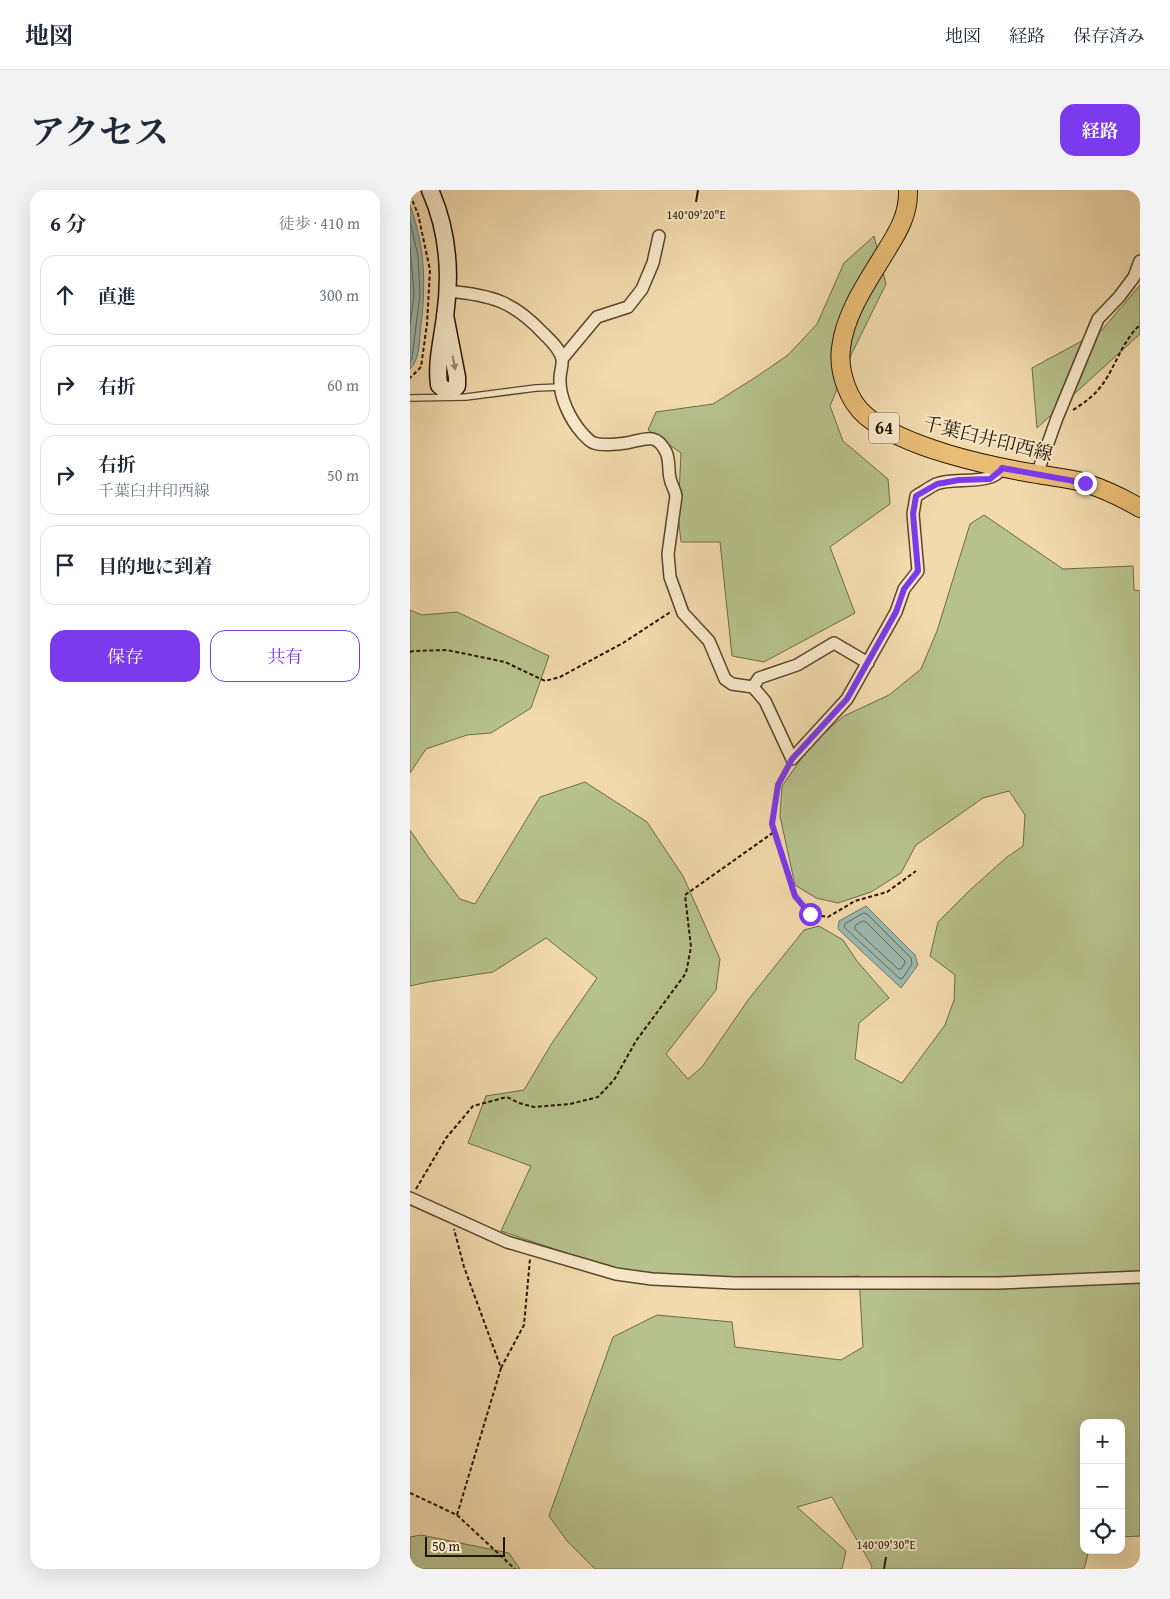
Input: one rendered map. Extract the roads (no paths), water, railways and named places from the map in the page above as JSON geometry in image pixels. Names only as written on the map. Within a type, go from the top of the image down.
[{"type":"main road","name":"千葉臼井印西線","points":[[908,190],[906,214],[899,230],[871,277],[844,329],[840,350],[840,365],[845,383],[853,400],[864,415],[902,438],[1002,468],[1085,483],[1140,508]]},
{"type":"street","points":[[430,190],[440,219],[448,265],[448,291],[445,315]]},
{"type":"street","points":[[562,359],[597,317],[628,307],[642,289],[646,280],[653,263],[658,236]]},
{"type":"street","points":[[1037,474],[1057,418],[1098,319],[1119,298],[1134,277],[1140,261]]},
{"type":"street","points":[[448,291],[476,294],[508,304],[540,330],[556,346],[562,359],[560,378],[568,414],[582,433],[593,443],[612,444],[645,438],[655,439],[660,443],[667,454],[670,480],[676,496],[668,554],[670,578],[683,613],[709,641],[725,679],[732,684],[753,687],[764,701],[792,759],[847,699],[896,612],[904,589],[918,571],[913,514],[916,496],[937,484],[959,480],[990,479],[1002,468]]},
{"type":"street","points":[[753,687],[759,678],[797,665],[834,643],[868,663]]},
{"type":"street","points":[[410,1198],[507,1242],[530,1250],[616,1274],[672,1281],[753,1284],[999,1283],[1140,1277]]},
{"type":"lane","points":[[410,398],[466,397],[536,388],[561,387]]},
{"type":"water","points":[[410,205],[422,253],[424,284],[419,348],[417,357],[410,369]]},
{"type":"water","points":[[866,906],[915,955],[918,965],[901,988],[838,929],[839,921]]}]
